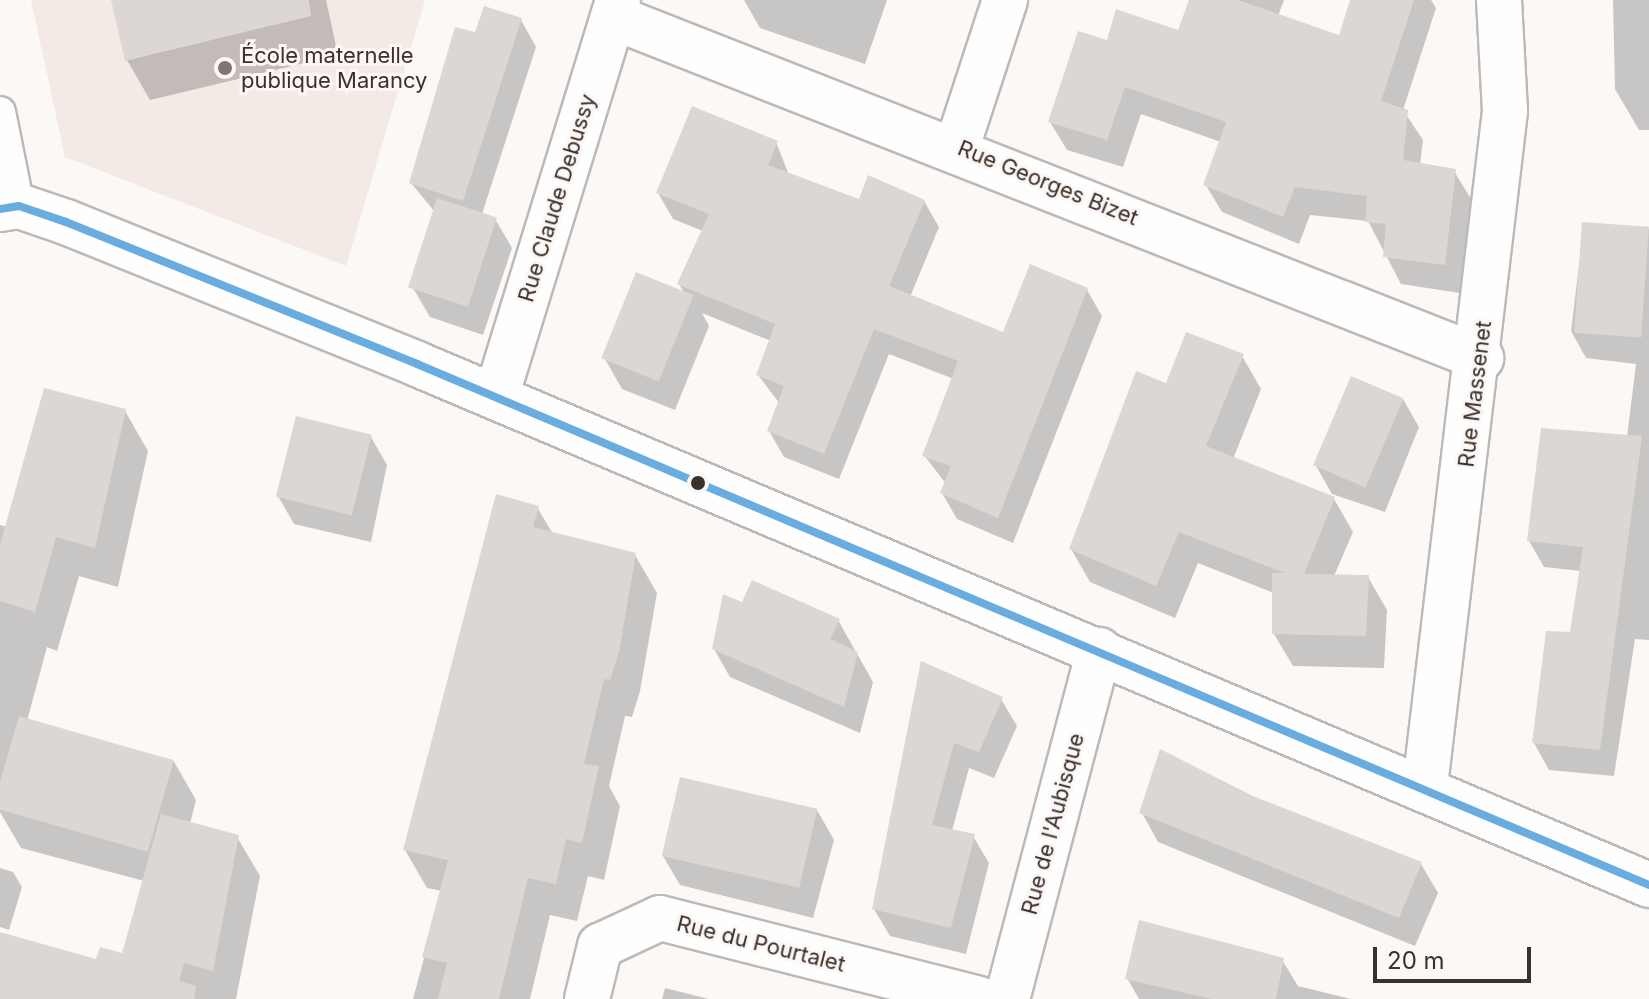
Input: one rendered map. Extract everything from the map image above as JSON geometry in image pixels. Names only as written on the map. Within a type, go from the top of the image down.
[{"type":"street","points":[[957,147],[1005,0]]},
{"type":"street","name":"Rue Massenet","points":[[1425,786],[1481,358],[1505,111],[1499,0]]},
{"type":"street","name":"Rue Georges Bizet","points":[[615,9],[1481,358]]},
{"type":"street","name":"Rue Claude Debussy","points":[[496,397],[615,9]]},
{"type":"street","points":[[10,208],[496,397],[1425,786],[1649,885]]},
{"type":"street","name":"Rue de l'Aubisque","points":[[1007,999],[1099,650]]},
{"type":"street","name":"Rue du Pourtalet","points":[[587,999],[600,946],[660,918],[979,999]]},
{"type":"lane","points":[[0,112],[10,208]]},
{"type":"shaded area","name":"École maternelle publique Marancy","points":[[31,0],[425,0],[346,266],[65,157]]},
{"type":"building","points":[[111,0],[309,0],[311,16],[125,61]]},
{"type":"building","points":[[1189,0],[1238,0],[1339,35],[1350,0],[1414,0],[1381,101],[1408,110],[1403,160],[1456,169],[1445,265],[1383,257],[1386,224],[1365,222],[1367,196],[1295,187],[1283,217],[1203,185],[1226,122],[1125,87],[1107,140],[1048,122],[1078,31],[1107,40],[1116,9],[1178,30]]},
{"type":"building","points":[[484,6],[522,18],[463,201],[409,183],[455,27],[475,32]]},
{"type":"building","points":[[692,106],[778,141],[768,165],[859,199],[868,175],[925,200],[889,286],[1003,332],[1030,264],[1088,288],[998,518],[940,493],[951,466],[922,456],[958,361],[874,329],[824,454],[767,431],[784,386],[756,375],[775,324],[677,284],[709,214],[656,193]]},
{"type":"building","points":[[437,198],[497,217],[468,307],[408,287]]},
{"type":"building","points":[[1582,222],[1649,227],[1641,337],[1574,333]]},
{"type":"building","points":[[636,272],[693,295],[659,381],[601,358]]},
{"type":"building","points":[[1186,332],[1244,354],[1206,446],[1335,497],[1304,574],[1369,575],[1366,636],[1272,634],[1272,573],[1285,573],[1179,532],[1156,586],[1069,549],[1136,371],[1166,383]]},
{"type":"building","points":[[1351,376],[1403,398],[1366,488],[1313,465]]},
{"type":"building","points":[[44,388],[126,409],[95,548],[56,537],[35,612],[0,601],[0,545]]},
{"type":"building","points":[[296,416],[372,435],[352,515],[276,497]]},
{"type":"building","points":[[1541,428],[1642,436],[1600,750],[1532,743],[1546,631],[1570,632],[1583,547],[1527,541]]},
{"type":"building","points":[[496,494],[539,506],[533,527],[636,553],[619,652],[610,680],[604,679],[584,764],[599,766],[582,843],[566,839],[556,884],[528,878],[499,999],[438,999],[447,963],[422,957],[448,860],[403,850]]},
{"type":"building","points":[[752,580],[840,619],[830,639],[858,652],[844,707],[712,649],[723,594],[742,602]]},
{"type":"building","points":[[921,661],[1003,697],[979,752],[954,743],[932,825],[975,834],[951,928],[872,909]]},
{"type":"building","points":[[19,716],[174,760],[148,852],[0,809],[0,782]]},
{"type":"building","points":[[1160,749],[1253,796],[1422,862],[1399,918],[1139,813]]},
{"type":"building","points":[[680,777],[817,809],[799,888],[662,856]]},
{"type":"building","points":[[161,814],[239,835],[213,971],[184,963],[179,981],[196,986],[194,999],[0,999],[0,932],[96,959],[100,947],[122,953]]},
{"type":"building","points":[[1139,920],[1284,958],[1276,999],[1212,999],[1125,979]]},
{"type":"transit line","points":[[0,209],[19,206],[66,222],[417,364],[1649,885]]},
{"type":"place","name":"École maternelle publique Marancy","points":[[225,68]]}]
